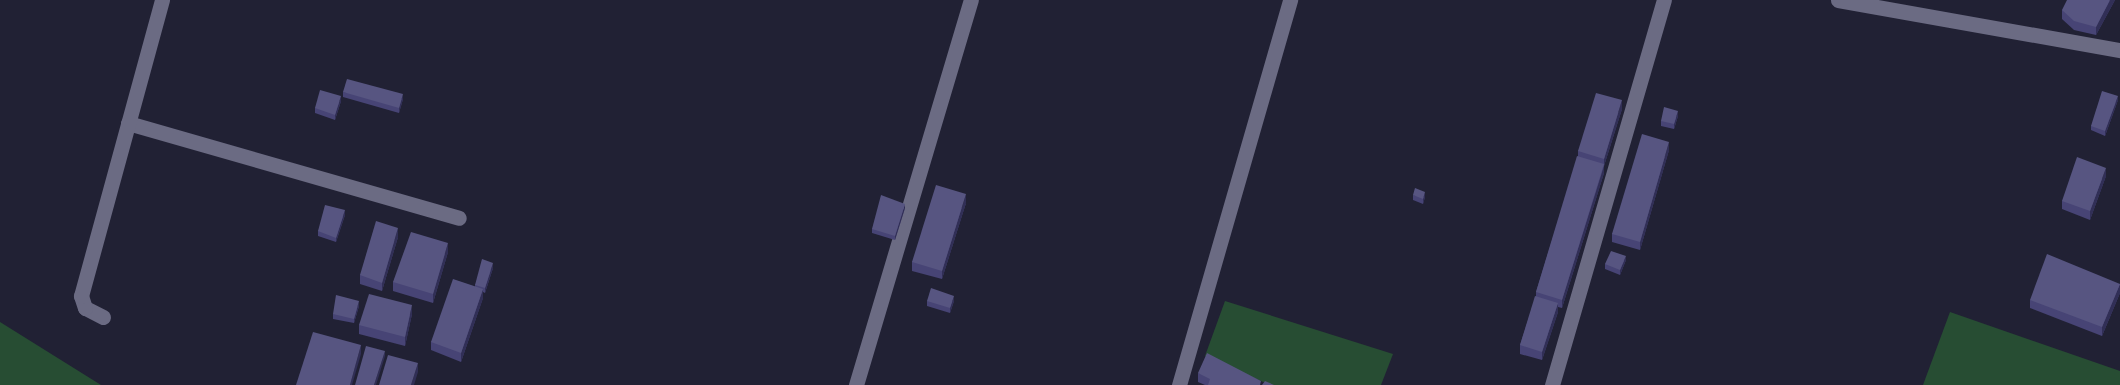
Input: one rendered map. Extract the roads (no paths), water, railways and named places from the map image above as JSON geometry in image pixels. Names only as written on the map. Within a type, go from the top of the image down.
[{"type":"street","points":[[103,316],[84,308],[80,296],[162,0]]},
{"type":"street","points":[[856,385],[971,0]]},
{"type":"street","points":[[1178,385],[1290,0]]},
{"type":"street","points":[[1552,385],[1664,0]]},
{"type":"street","points":[[1838,0],[2120,50]]},
{"type":"street","points":[[128,124],[459,218]]}]
